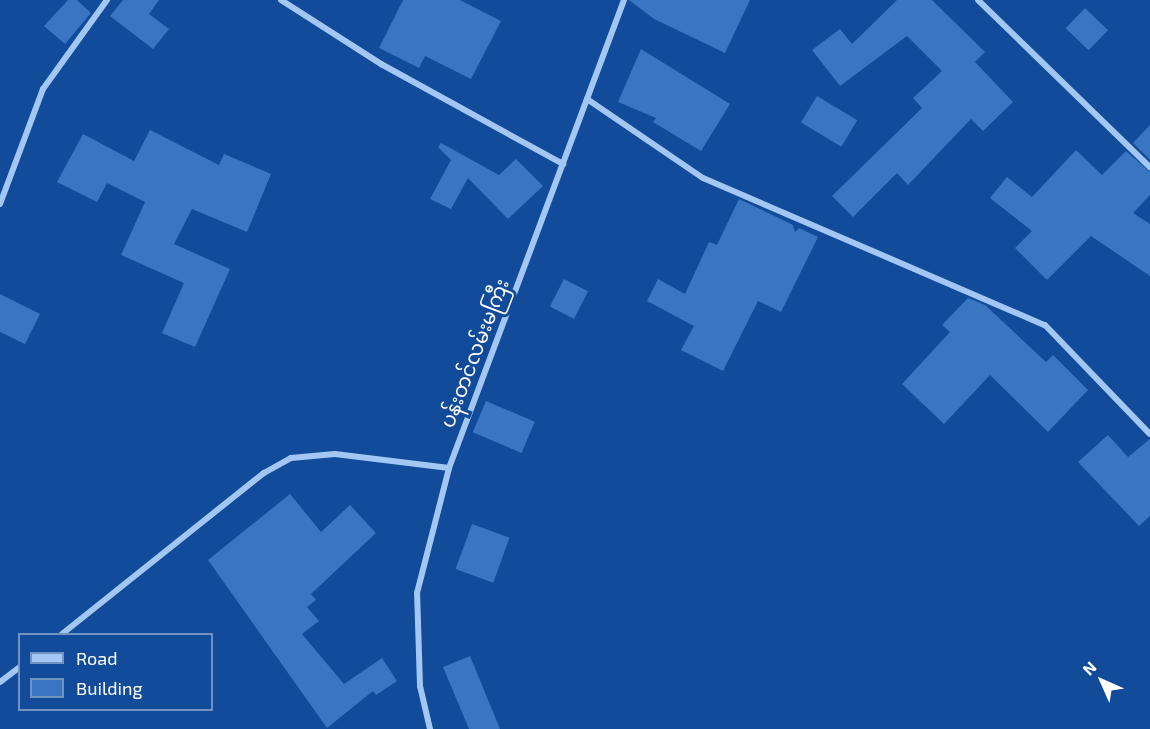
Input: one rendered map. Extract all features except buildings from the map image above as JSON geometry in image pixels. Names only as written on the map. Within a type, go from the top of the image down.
[{"type":"street","points":[[0,204],[43,88],[106,0]]},
{"type":"street","points":[[281,0],[381,64],[563,164]]},
{"type":"street","name":"ပန်းတင်လမ်းမကြီး","points":[[430,729],[420,686],[417,593],[448,468],[624,0]]},
{"type":"street","points":[[978,0],[1150,167]]},
{"type":"street","points":[[587,99],[704,178],[1045,325],[1150,434]]},
{"type":"street","points":[[63,633],[264,473],[291,458],[335,454],[448,468]]},
{"type":"street","points":[[0,682],[18,668]]}]
